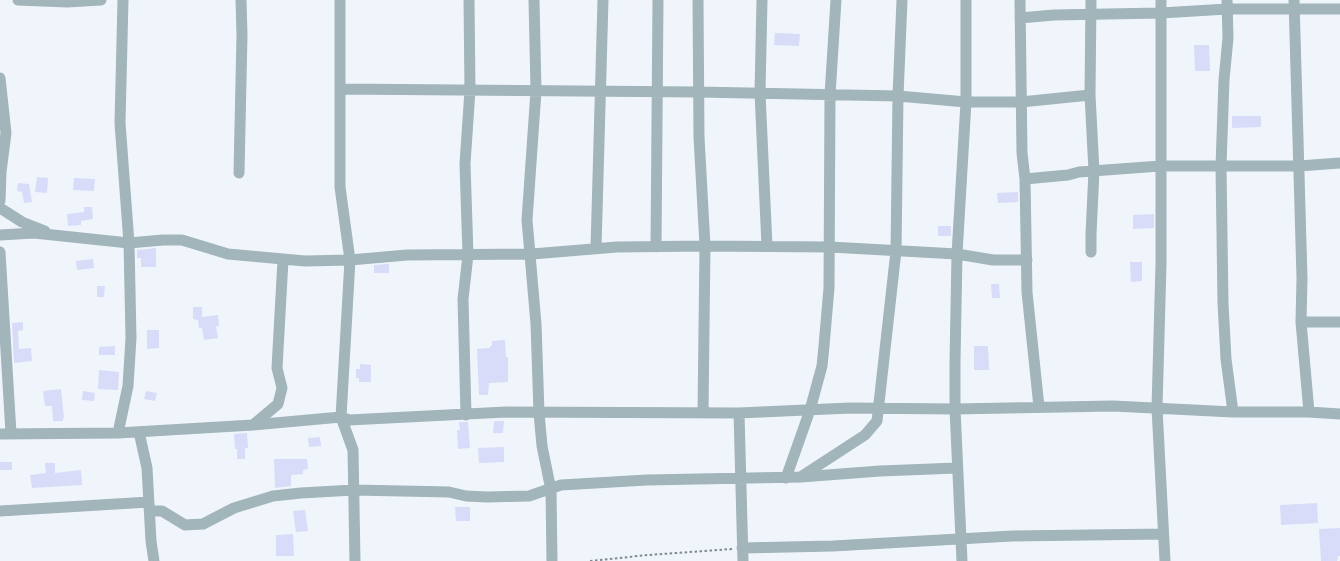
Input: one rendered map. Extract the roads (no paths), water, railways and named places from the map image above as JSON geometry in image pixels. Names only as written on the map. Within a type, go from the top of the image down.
[{"type":"street","points":[[18,0],[67,2],[101,0]]},
{"type":"street","points":[[118,433],[128,386],[130,338],[129,243],[120,124],[123,0]]},
{"type":"street","points":[[239,172],[241,0]]},
{"type":"street","points":[[340,0],[340,187],[350,260],[341,416],[353,450],[355,561]]},
{"type":"street","points":[[466,415],[463,299],[468,256],[466,164],[470,90],[470,0]]},
{"type":"street","points":[[534,0],[536,91],[527,220],[532,254],[542,446],[551,490],[552,561]]},
{"type":"street","points":[[596,248],[603,0]]},
{"type":"street","points":[[656,247],[658,0]]},
{"type":"street","points":[[698,0],[698,92],[705,246],[703,413]]},
{"type":"street","points":[[762,0],[760,93],[767,246]]},
{"type":"street","points":[[786,478],[810,410],[822,366],[829,288],[830,95],[836,0]]},
{"type":"street","points":[[801,477],[866,434],[876,421],[896,251],[898,96],[902,0]]},
{"type":"street","points":[[962,561],[955,409],[957,254],[966,102],[966,0]]},
{"type":"street","points":[[1020,0],[1022,153],[1025,179],[1027,292],[1039,407]]},
{"type":"street","points":[[1091,0],[1090,95],[1094,171],[1092,252]]},
{"type":"street","points":[[1161,0],[1161,264],[1158,408],[1165,561]]},
{"type":"street","points":[[1020,18],[1161,13],[1227,4],[1294,5],[1340,9]]},
{"type":"street","points":[[1227,4],[1228,38],[1224,80],[1221,166],[1222,303],[1226,359],[1233,412]]},
{"type":"street","points":[[1294,5],[1302,278],[1301,322],[1309,412]]},
{"type":"street","points":[[0,78],[6,133],[1,172],[0,201]]},
{"type":"street","points":[[340,89],[760,93],[898,96],[966,102],[1021,102],[1090,95]]},
{"type":"street","points":[[1025,179],[1160,166],[1298,166],[1340,164]]},
{"type":"street","points":[[0,208],[22,222],[63,237]]},
{"type":"street","points":[[0,235],[34,233],[129,243],[182,240],[228,254],[283,260],[350,260],[407,255],[532,254],[596,248],[767,246],[830,247],[957,254],[993,260],[1027,260]]},
{"type":"street","points":[[0,252],[6,433],[118,433],[253,425],[341,416],[349,420],[506,412],[739,413],[878,408],[955,409],[1113,406],[1233,412],[1340,414]]},
{"type":"street","points":[[253,425],[278,404],[282,388],[277,368],[283,260]]},
{"type":"street","points":[[1301,322],[1340,322]]},
{"type":"street","points":[[739,413],[743,561]]},
{"type":"street","points":[[139,432],[146,468],[154,561]]},
{"type":"street","points":[[0,511],[150,507],[162,511],[186,525],[203,524],[234,508],[273,496],[354,490],[449,492],[466,496],[504,497],[529,496],[561,486],[647,480],[742,477],[786,478],[880,471],[957,468]]},
{"type":"street","points":[[742,548],[833,546],[961,538],[1163,534]]}]
